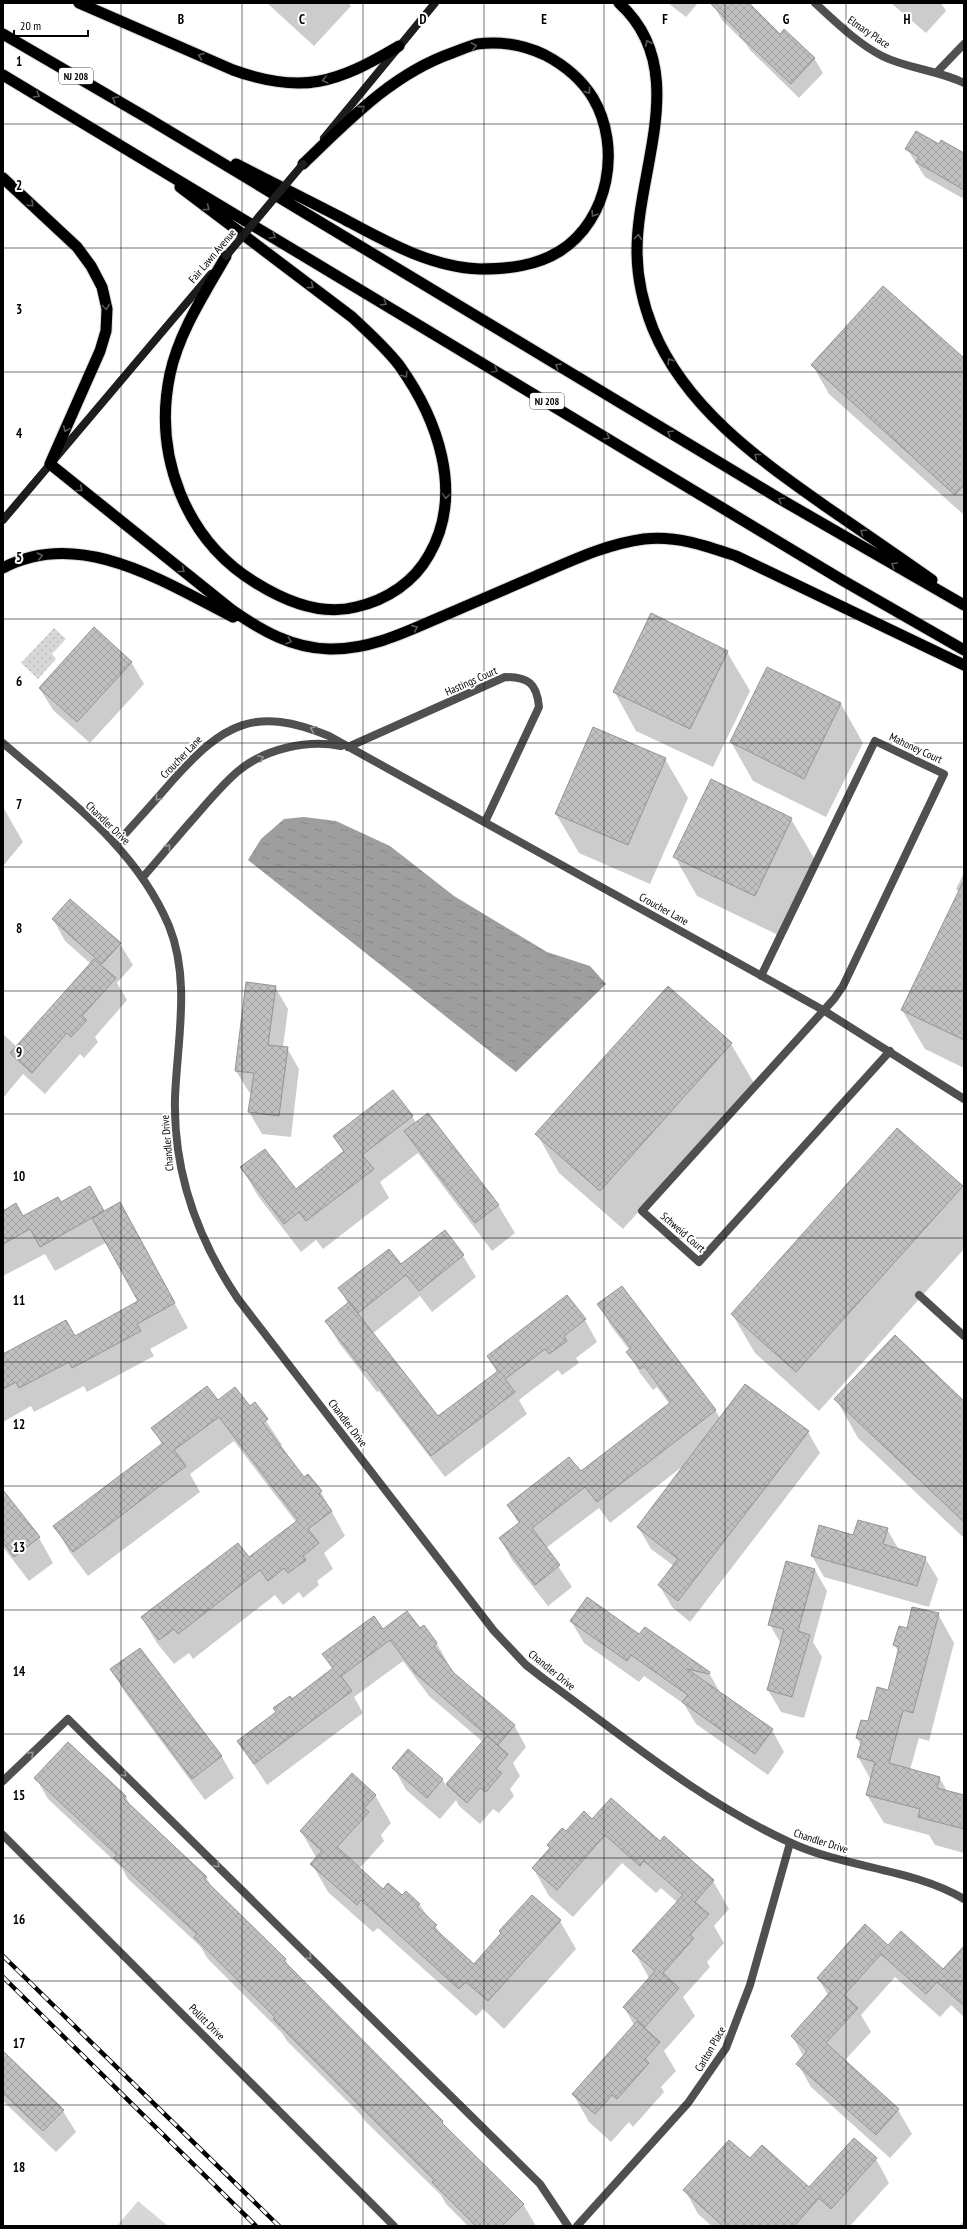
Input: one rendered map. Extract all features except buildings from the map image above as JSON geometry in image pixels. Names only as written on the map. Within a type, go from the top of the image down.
[{"type":"highway","points":[[79,3],[233,70],[258,79],[282,84],[308,84],[330,79],[355,70],[399,46]]},
{"type":"highway","points":[[619,3],[641,27],[653,53],[658,80],[657,107],[639,224],[637,252],[644,305],[666,355],[682,380],[703,405],[727,431],[758,457],[964,602]]},
{"type":"highway","name":"NJ 208","points":[[3,34],[149,119],[780,499],[964,605]]},
{"type":"highway","points":[[149,119],[390,243],[420,256],[448,264],[478,269],[509,268],[536,263],[561,250],[584,229],[599,204],[607,177],[608,150],[604,125],[593,98],[578,78],[557,62],[532,49],[504,43],[476,44],[414,69],[387,87],[362,108],[303,164]]},
{"type":"highway","name":"NJ 208","points":[[3,75],[842,580],[964,650]]},
{"type":"highway","points":[[131,151],[352,317],[378,340],[398,364],[414,389],[432,424],[442,458],[446,489],[443,519],[436,542],[422,567],[404,586],[382,599],[355,608],[328,609],[304,606],[275,595],[248,578],[224,558],[203,535],[186,507],[172,474],[166,444],[170,374],[181,340],[196,309],[226,256]]},
{"type":"highway","points":[[3,178],[77,248],[91,266],[102,287],[107,309],[106,331],[100,351],[50,464],[232,610],[261,631]]},
{"type":"highway","points":[[3,568],[43,555],[78,554],[108,560],[137,570],[261,631],[293,643],[329,649],[361,646],[395,637],[580,556],[613,546],[645,539],[675,540],[705,545],[736,556],[964,665]]},
{"type":"main road","name":"Fair Lawn Avenue","points":[[3,520],[303,164],[435,3]]},
{"type":"street","name":"Elmary Place","points":[[815,3],[860,42],[883,56],[911,66],[937,72],[964,82]]},
{"type":"street","points":[[937,72],[964,44]]},
{"type":"street","name":"Hastings Court","points":[[348,748],[505,677],[519,677],[530,682],[538,693],[539,707],[485,822]]},
{"type":"street","name":"Croucher Lane","points":[[116,844],[195,755],[213,739],[236,727],[260,721],[284,721],[306,726],[329,736],[348,748],[485,822],[823,1010],[964,1099]]},
{"type":"street","name":"Mahoney Court","points":[[762,976],[875,741],[944,774],[843,986],[823,1010]]},
{"type":"street","name":"Chandler Drive","points":[[3,743],[116,844],[143,877],[169,928],[177,954],[181,980],[175,1099],[176,1136],[181,1174],[201,1234],[222,1274],[494,1631],[526,1665],[732,1814],[790,1843],[826,1855],[930,1884],[964,1900]]},
{"type":"street","name":"Croucher Lane","points":[[143,877],[219,790],[238,771],[259,758],[282,749],[305,744],[327,743],[348,748]]},
{"type":"street","name":"Schweid Court","points":[[823,1010],[642,1211],[699,1262],[890,1051]]},
{"type":"street","points":[[919,1295],[964,1336]]},
{"type":"street","points":[[3,1781],[68,1719],[540,2184],[568,2226]]},
{"type":"street","name":"Pollitt Drive","points":[[3,1835],[394,2226]]},
{"type":"street","name":"Carlton Place","points":[[577,2226],[688,2102],[726,2048],[750,1985],[790,1843]]},
{"type":"shaded area","points":[[54,628],[66,639],[52,654],[56,659],[38,679],[21,663]]},
{"type":"shaded area","points":[[138,2201],[168,2226],[117,2226]]},
{"type":"water","points":[[304,817],[336,821],[390,846],[454,896],[547,952],[590,966],[606,984],[516,1072],[248,860],[261,839],[284,819]]},
{"type":"railway","points":[[3,1956],[279,2226]]},
{"type":"railway","points":[[3,1977],[256,2226]]}]
